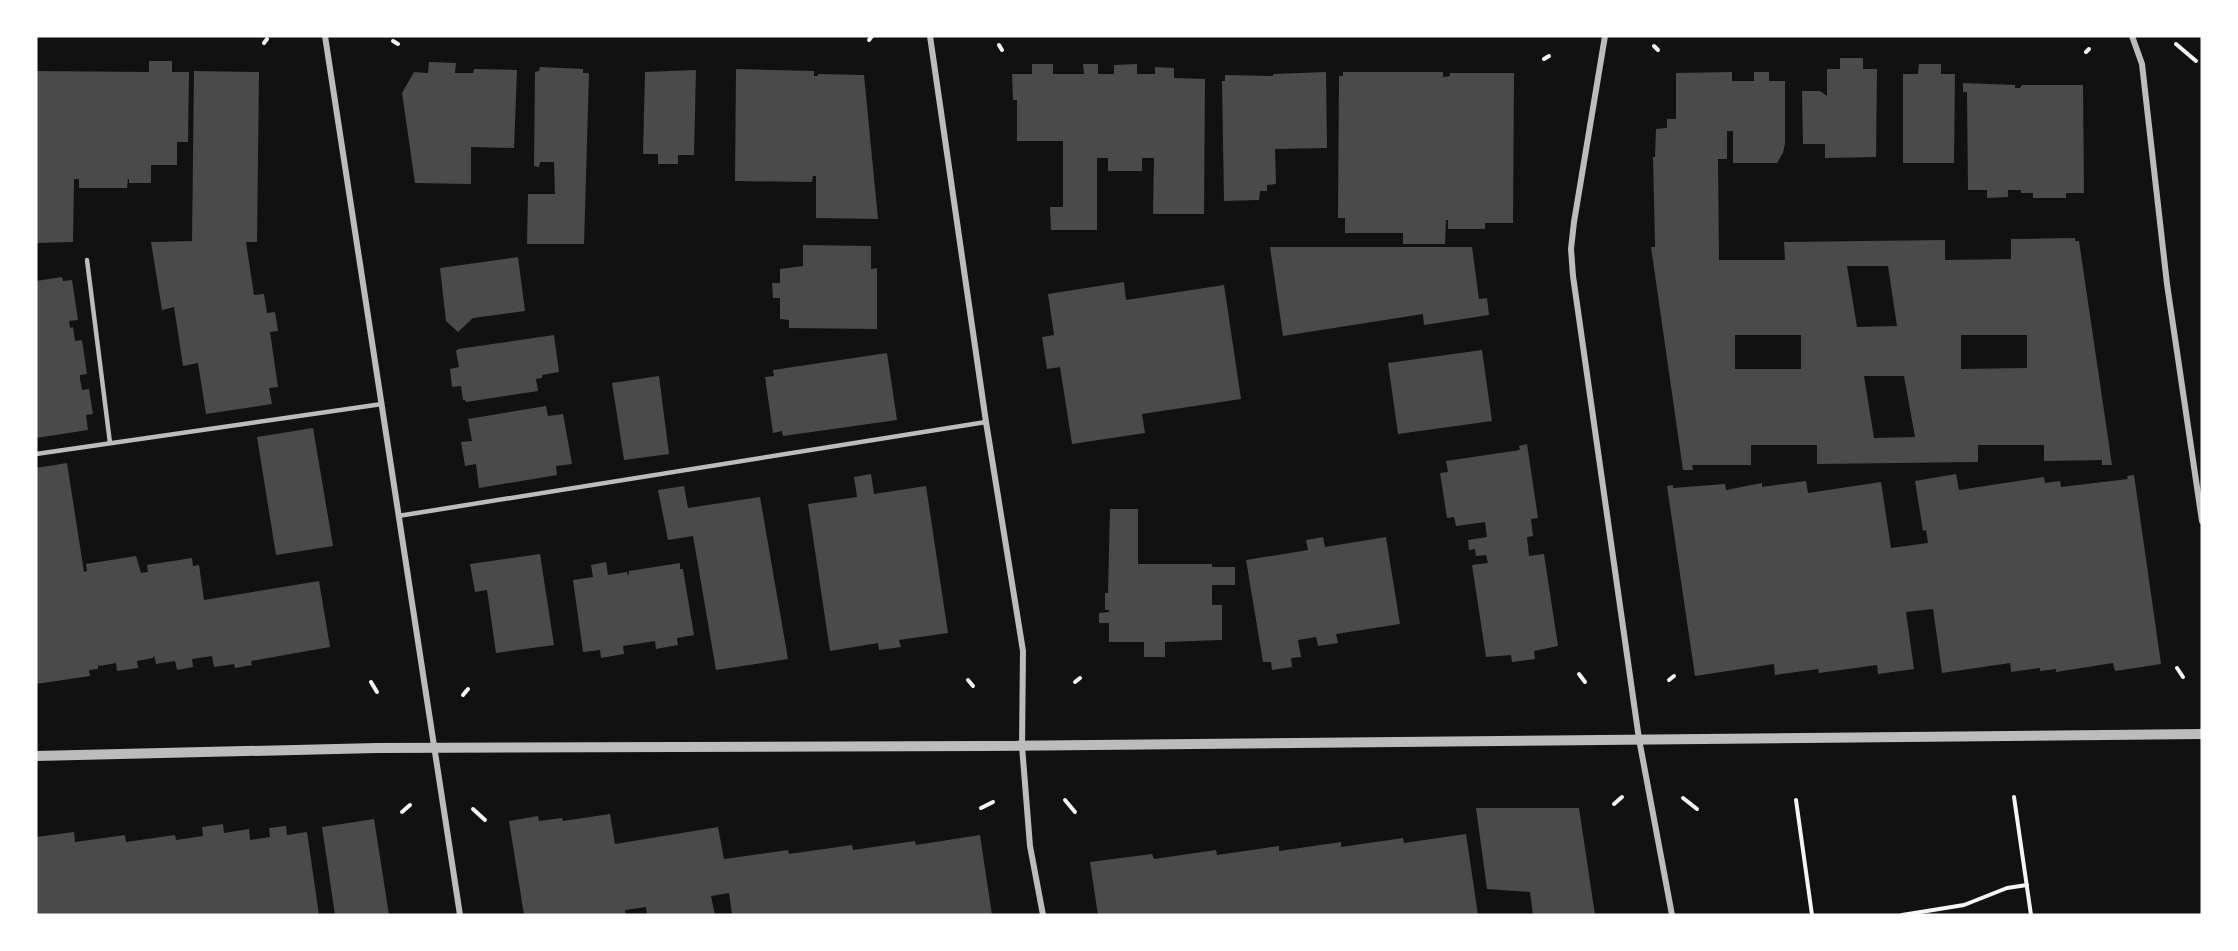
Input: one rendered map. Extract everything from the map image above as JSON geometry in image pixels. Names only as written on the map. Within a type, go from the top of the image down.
[{"type":"street","points":[[325,36],[460,915]]},
{"type":"street","points":[[930,36],[986,422],[1023,651],[1022,746],[1030,846],[1043,915]]},
{"type":"street","points":[[1605,36],[1571,249],[1573,276],[1639,739],[1672,915]]},
{"type":"street","points":[[2132,36],[2142,64],[2168,284],[2202,521]]},
{"type":"street","points":[[36,756],[377,748],[433,750],[1022,746],[2202,734]]},
{"type":"lane","points":[[87,260],[110,443]]},
{"type":"lane","points":[[36,453],[382,404]]},
{"type":"lane","points":[[398,516],[986,422]]},
{"type":"path","points":[[393,41],[398,44]]},
{"type":"path","points":[[2176,44],[2196,60]]},
{"type":"path","points":[[1654,46],[1658,50]]},
{"type":"path","points":[[2177,668],[2183,677]]},
{"type":"path","points":[[1579,674],[1585,682]]},
{"type":"path","points":[[1669,680],[1674,675]]},
{"type":"path","points":[[1075,682],[1080,678]]},
{"type":"path","points":[[968,680],[973,686]]},
{"type":"path","points":[[371,682],[377,692]]},
{"type":"path","points":[[463,695],[468,689]]},
{"type":"path","points":[[1614,804],[1622,796]]},
{"type":"path","points":[[2014,797],[2031,915]]},
{"type":"path","points":[[1683,798],[1697,809]]},
{"type":"path","points":[[1065,800],[1076,812]]},
{"type":"path","points":[[1796,800],[1812,915]]},
{"type":"path","points":[[981,807],[993,802]]},
{"type":"path","points":[[402,812],[410,805]]},
{"type":"path","points":[[473,809],[485,820]]},
{"type":"path","points":[[1902,915],[1964,905],[2007,888],[2027,885]]},
{"type":"building","points":[[1840,58],[1863,58],[1863,69],[1877,69],[1876,157],[1825,158],[1825,144],[1803,144],[1802,91],[1820,91],[1827,96],[1827,69],[1840,69]]},
{"type":"building","points":[[149,61],[172,61],[172,72],[189,72],[188,142],[177,142],[177,165],[151,165],[151,183],[129,183],[128,179],[127,188],[79,188],[79,179],[74,179],[73,242],[36,243],[36,71],[149,72]]},
{"type":"building","points":[[429,62],[456,63],[455,73],[473,73],[474,69],[517,70],[514,148],[471,147],[471,184],[415,183],[402,93],[414,72],[428,73]]},
{"type":"building","points":[[1032,64],[1053,64],[1053,74],[1084,74],[1083,64],[1098,64],[1098,74],[1114,74],[1114,65],[1137,64],[1137,74],[1155,74],[1155,67],[1174,68],[1174,78],[1205,79],[1204,214],[1153,214],[1154,158],[1142,158],[1142,171],[1108,171],[1108,158],[1097,158],[1097,230],[1051,230],[1050,207],[1063,207],[1063,141],[1017,141],[1017,100],[1013,100],[1012,74],[1032,74]]},
{"type":"building","points":[[1919,64],[1941,64],[1941,74],[1955,74],[1954,163],[1903,163],[1903,74],[1918,74]]},
{"type":"building","points":[[540,67],[583,69],[583,73],[589,73],[584,244],[527,244],[528,194],[555,194],[554,162],[540,162],[539,167],[534,166],[535,72],[539,71]]},
{"type":"building","points":[[736,69],[814,71],[814,76],[818,74],[864,75],[878,219],[816,218],[816,176],[813,176],[812,182],[735,181]]},
{"type":"building","points":[[696,70],[694,155],[678,155],[678,164],[658,164],[658,154],[643,154],[645,72]]},
{"type":"building","points":[[194,71],[259,72],[257,242],[246,242],[254,295],[264,294],[267,313],[275,312],[278,331],[270,332],[278,387],[269,388],[272,404],[206,414],[198,363],[183,366],[174,307],[162,310],[151,242],[192,241]]},
{"type":"building","points":[[1326,72],[1327,148],[1275,149],[1276,184],[1267,185],[1267,191],[1260,191],[1259,200],[1224,201],[1222,81],[1225,81],[1225,75],[1273,76],[1273,74]]},
{"type":"building","points":[[1343,72],[1443,72],[1443,77],[1450,76],[1450,73],[1514,73],[1513,223],[1485,223],[1485,229],[1448,229],[1448,220],[1446,220],[1445,244],[1403,244],[1403,233],[1345,233],[1345,218],[1338,218],[1339,76],[1343,76]]},
{"type":"building","points":[[1732,72],[1732,81],[1754,81],[1754,72],[1769,72],[1769,81],[1785,81],[1785,144],[1777,163],[1733,163],[1733,131],[1727,131],[1727,159],[1718,159],[1719,260],[1785,260],[1784,242],[1945,240],[1945,260],[2011,259],[2011,239],[2075,238],[2075,241],[2079,241],[2112,465],[2102,465],[2102,460],[2044,461],[2044,445],[1978,445],[1978,462],[1817,464],[1817,445],[1751,445],[1751,465],[1692,465],[1693,470],[1683,470],[1651,247],[1655,247],[1653,157],[1655,157],[1656,129],[1667,128],[1667,119],[1676,119],[1676,73]],"holes":[[[1847,266],[1888,266],[1897,326],[1857,327]],[[1735,335],[1801,335],[1801,369],[1735,369]],[[1961,335],[2027,335],[2027,368],[1961,369]],[[1864,376],[1904,376],[1915,437],[1874,438]]]},
{"type":"building","points":[[1963,83],[2015,85],[2015,88],[2020,88],[2022,85],[2083,85],[2084,193],[2066,193],[2066,198],[2033,198],[2033,193],[2008,190],[2008,197],[1987,198],[1987,190],[1968,190],[1967,92],[1963,92]]},
{"type":"building","points":[[803,245],[871,246],[871,269],[877,268],[877,329],[789,328],[789,320],[780,319],[780,298],[773,298],[772,283],[780,283],[780,269],[803,266]]},
{"type":"building","points":[[1270,247],[1472,247],[1479,299],[1487,298],[1489,315],[1424,325],[1423,314],[1283,336]]},
{"type":"building","points":[[518,257],[525,311],[473,318],[458,332],[446,321],[440,268]]},
{"type":"building","points":[[62,277],[63,281],[72,280],[78,320],[69,321],[70,328],[73,327],[75,341],[82,340],[87,374],[80,375],[80,379],[82,390],[89,389],[93,414],[86,415],[88,430],[36,438],[36,281]]},
{"type":"building","points":[[1124,282],[1126,300],[1224,285],[1241,399],[1142,414],[1145,433],[1072,444],[1060,367],[1047,369],[1042,337],[1054,335],[1048,294]]},
{"type":"building","points":[[554,335],[559,372],[542,375],[542,378],[536,379],[538,391],[466,402],[463,400],[461,386],[452,387],[450,369],[459,367],[456,351],[458,349]]},
{"type":"building","points":[[1482,350],[1492,421],[1398,434],[1388,363]]},
{"type":"building","points":[[887,353],[897,420],[783,436],[782,431],[773,433],[765,377],[774,376],[773,370]]},
{"type":"building","points":[[659,376],[669,454],[624,460],[612,383]]},
{"type":"building","points":[[546,406],[548,416],[563,414],[572,464],[556,466],[557,475],[479,488],[476,464],[465,466],[461,442],[472,441],[468,419]]},
{"type":"building","points":[[313,428],[333,546],[276,555],[257,437]]},
{"type":"building","points":[[1527,444],[1538,518],[1531,519],[1533,536],[1527,537],[1529,556],[1544,554],[1558,646],[1534,651],[1535,659],[1512,662],[1511,655],[1486,657],[1472,565],[1488,563],[1486,555],[1476,556],[1475,549],[1469,550],[1468,540],[1487,537],[1485,522],[1456,526],[1454,517],[1447,518],[1440,473],[1448,472],[1446,461],[1520,450],[1519,446]]},
{"type":"building","points":[[67,463],[84,572],[87,571],[86,564],[136,556],[141,573],[148,572],[147,565],[192,558],[193,566],[199,565],[204,600],[319,581],[330,647],[251,661],[252,665],[235,668],[234,664],[214,667],[212,656],[192,659],[193,667],[177,670],[175,661],[156,664],[154,655],[153,658],[137,661],[138,668],[117,671],[116,663],[99,666],[98,664],[98,669],[89,670],[90,676],[36,684],[36,468]]},
{"type":"building","points":[[871,474],[874,494],[926,486],[948,633],[899,640],[901,647],[879,650],[878,643],[830,651],[808,504],[857,497],[854,477]]},
{"type":"building","points":[[1956,474],[1959,490],[2044,477],[2045,483],[2060,481],[2061,487],[2128,479],[2127,476],[2134,475],[2161,664],[2115,671],[2113,663],[2056,672],[2056,669],[2040,671],[2040,668],[2011,672],[2010,663],[1942,673],[1933,609],[1906,612],[1914,669],[1878,674],[1877,665],[1819,673],[1818,669],[1775,675],[1774,664],[1695,676],[1667,486],[1673,485],[1673,488],[1725,484],[1726,490],[1762,483],[1762,487],[1806,481],[1808,493],[1881,482],[1891,548],[1928,543],[1926,530],[1923,531],[1915,481]]},
{"type":"building","points":[[684,486],[688,508],[760,497],[788,659],[716,670],[693,536],[668,540],[658,490]]},
{"type":"building","points":[[1110,509],[1138,509],[1138,564],[1212,564],[1212,567],[1235,567],[1235,585],[1212,585],[1212,605],[1222,605],[1222,640],[1165,642],[1165,657],[1144,657],[1144,642],[1109,642],[1109,623],[1099,623],[1099,613],[1109,612],[1105,610],[1105,593],[1108,593]]},
{"type":"building","points":[[1323,537],[1325,547],[1386,537],[1400,624],[1336,634],[1338,643],[1318,646],[1316,637],[1298,640],[1301,657],[1291,658],[1292,667],[1272,670],[1271,662],[1263,662],[1246,560],[1308,550],[1306,540]]},
{"type":"building","points":[[540,554],[554,645],[496,653],[487,590],[475,592],[470,564]]},
{"type":"building","points":[[606,562],[608,575],[627,572],[628,577],[629,571],[680,563],[694,635],[677,638],[678,645],[656,649],[655,641],[623,646],[624,654],[601,658],[600,650],[583,652],[573,580],[593,577],[591,565]]},
{"type":"building","points":[[1476,808],[1579,808],[1595,915],[1533,915],[1530,892],[1487,889]]},
{"type":"building","points":[[610,814],[615,844],[718,827],[724,859],[788,850],[789,854],[852,845],[853,850],[915,841],[916,845],[980,835],[992,915],[732,915],[729,893],[711,896],[715,915],[647,915],[646,907],[625,910],[626,915],[524,915],[509,821],[538,816],[539,821],[562,818],[563,821]]},
{"type":"building","points":[[374,819],[389,915],[335,915],[322,827]]},
{"type":"building","points":[[223,824],[224,833],[249,829],[250,840],[270,837],[269,828],[286,826],[287,835],[307,832],[319,915],[36,915],[36,837],[74,832],[75,842],[125,835],[126,842],[175,835],[176,840],[203,836],[202,827]]},
{"type":"building","points":[[1466,834],[1478,915],[1098,915],[1090,862],[1152,854],[1154,859],[1216,850],[1217,855],[1279,846],[1279,851],[1341,842],[1341,847],[1403,838],[1404,843]]}]
